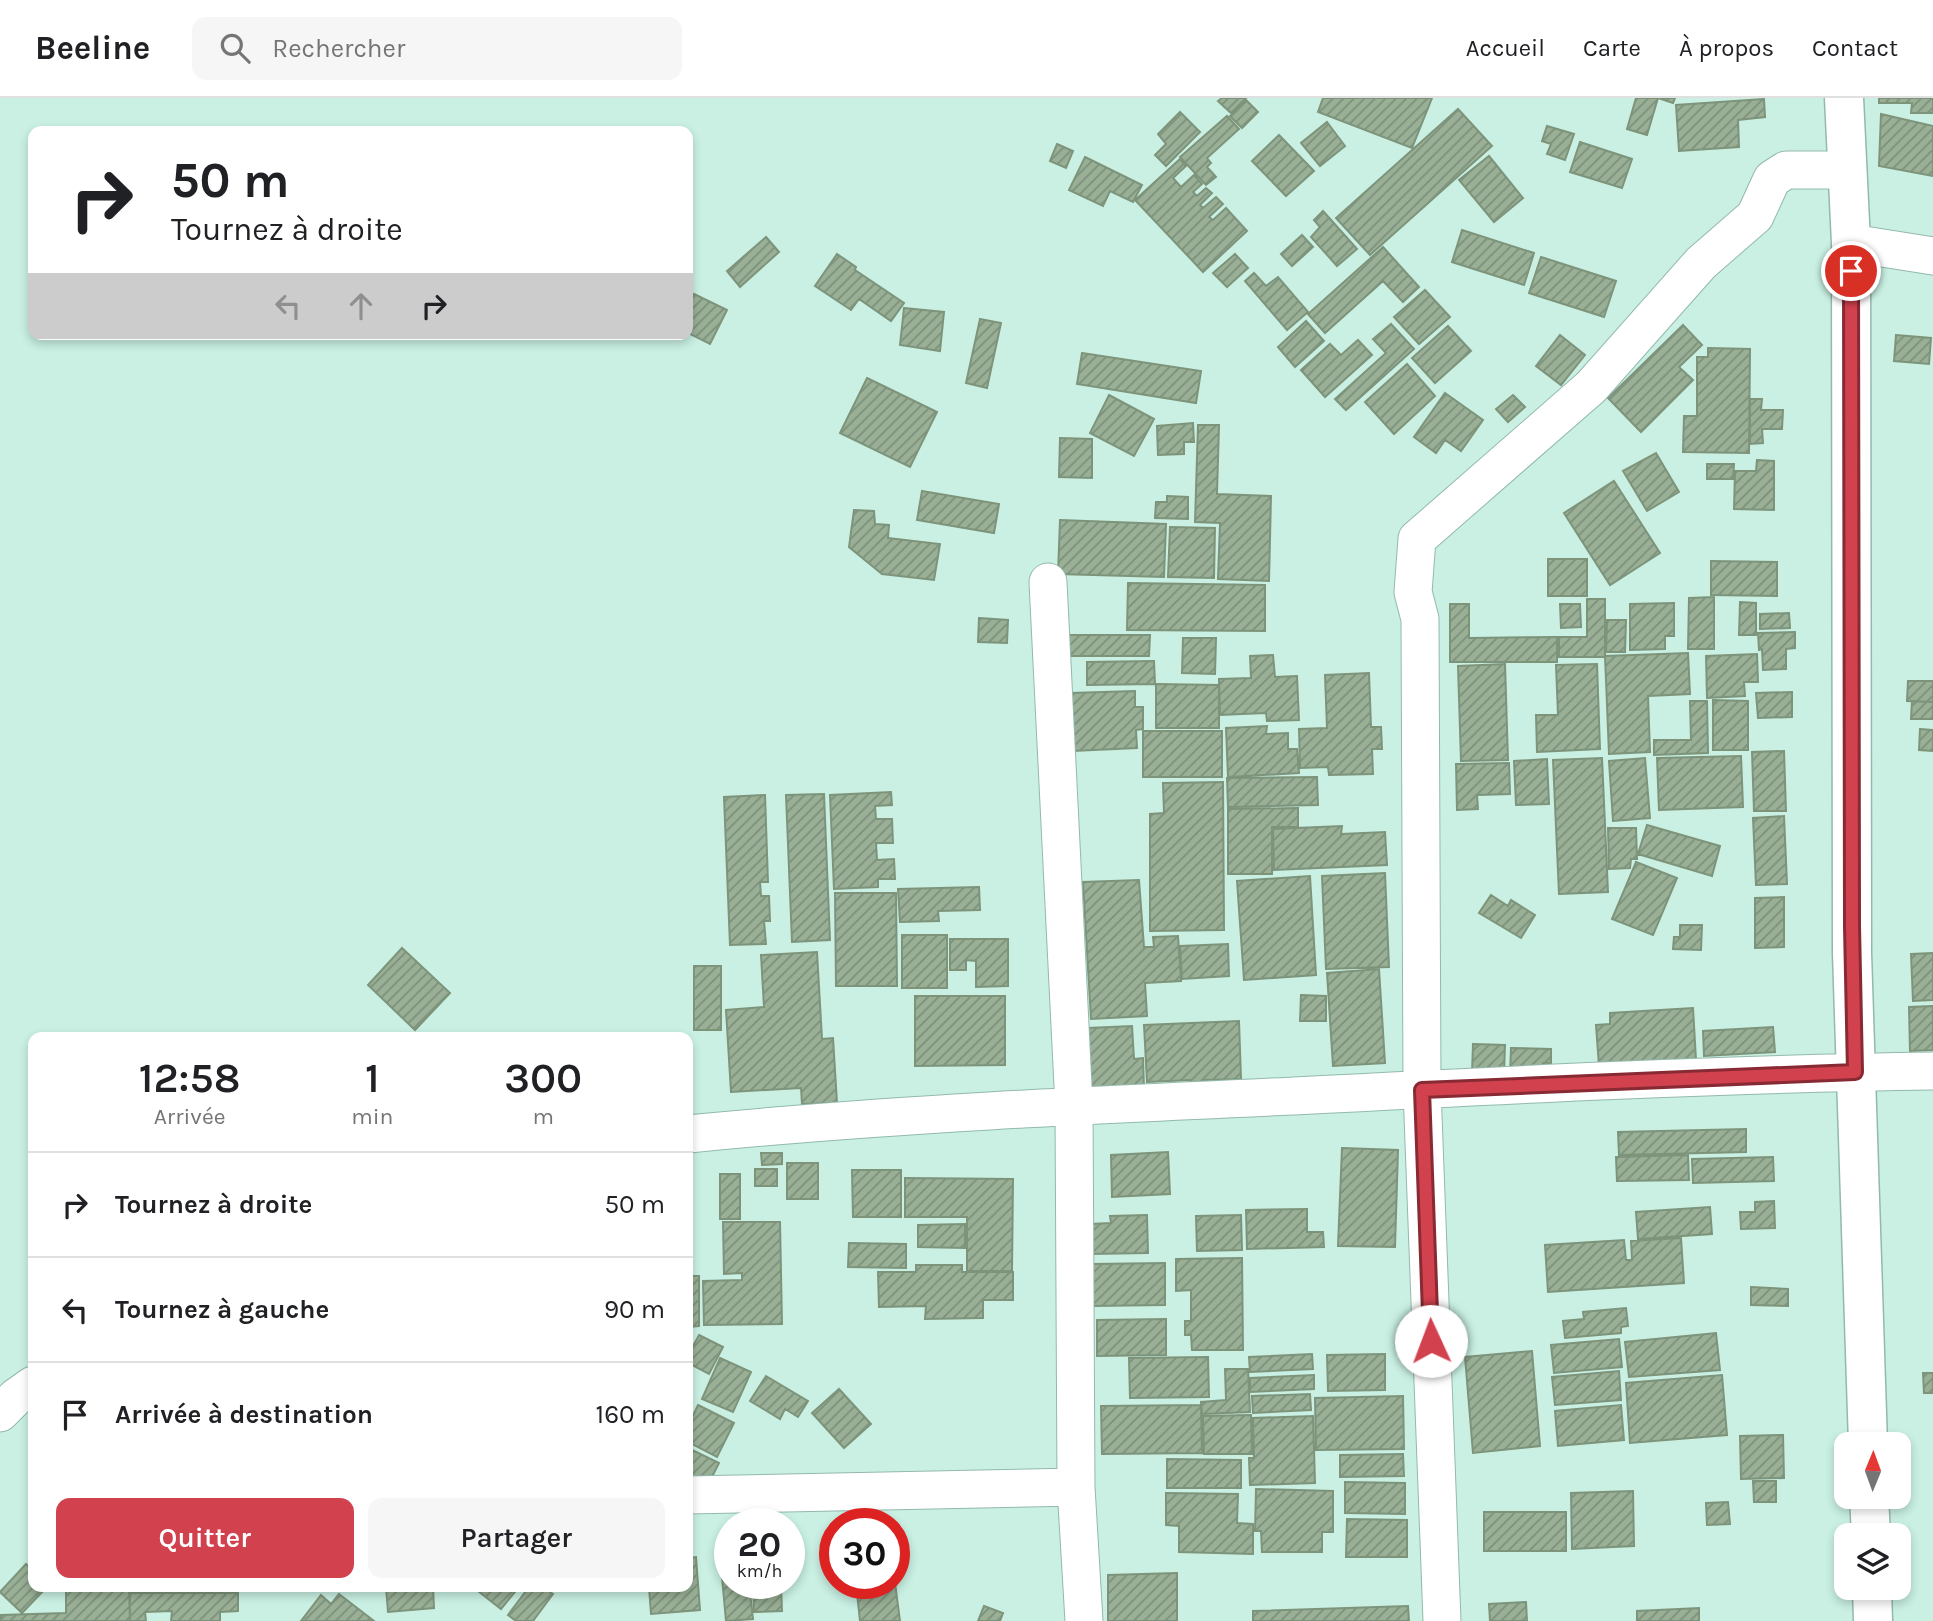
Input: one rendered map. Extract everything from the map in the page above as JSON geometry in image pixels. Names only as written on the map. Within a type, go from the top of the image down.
[{"type":"street","points":[[1844,98],[1851,243],[1852,939],[1867,1432]]},
{"type":"street","points":[[1442,1621],[1422,1090],[1420,619],[1413,592],[1417,540],[1591,387],[1700,263],[1755,216],[1772,178],[1786,170],[1847,170]]},
{"type":"street","points":[[1851,243],[1933,256]]},
{"type":"street","points":[[1048,582],[1074,1106],[1076,1487],[1084,1621]]},
{"type":"street","points":[[693,1134],[1074,1106],[1855,1072],[1933,1071]]},
{"type":"street","points":[[0,1413],[28,1389]]},
{"type":"street","points":[[693,1495],[1076,1487]]},
{"type":"street","points":[[1872,1600],[1873,1621]]},
{"type":"building","points":[[1222,98],[1246,98],[1231,113],[1218,101]]},
{"type":"building","points":[[1323,98],[1432,98],[1412,148],[1318,112]]},
{"type":"building","points":[[1636,98],[1658,98],[1647,135],[1627,129]]},
{"type":"building","points":[[1658,98],[1675,98],[1673,103]]},
{"type":"building","points":[[1879,98],[1933,98],[1933,113],[1911,113],[1912,103],[1879,103]]},
{"type":"building","points":[[1764,99],[1765,117],[1738,120],[1739,147],[1679,151],[1676,105]]},
{"type":"building","points":[[1246,100],[1258,112],[1242,128],[1230,116]]},
{"type":"building","points":[[1458,109],[1492,146],[1370,255],[1336,218]]},
{"type":"building","points":[[1180,112],[1200,132],[1166,166],[1155,155],[1166,144],[1158,134]]},
{"type":"building","points":[[1881,114],[1933,126],[1933,176],[1879,166]]},
{"type":"building","points":[[1227,116],[1239,129],[1207,158],[1211,163],[1207,167],[1216,177],[1206,185],[1180,157]]},
{"type":"building","points":[[1327,122],[1345,146],[1320,166],[1301,143]]},
{"type":"building","points":[[1547,126],[1574,134],[1565,160],[1547,154],[1551,144],[1542,141]]},
{"type":"building","points":[[1279,135],[1314,171],[1286,196],[1252,161]]},
{"type":"building","points":[[1580,142],[1632,159],[1622,188],[1570,172]]},
{"type":"building","points":[[1057,144],[1073,151],[1066,168],[1050,161]]},
{"type":"building","points":[[1489,156],[1523,198],[1494,222],[1459,180]]},
{"type":"building","points":[[1085,157],[1142,185],[1133,202],[1110,191],[1103,206],[1069,190]]},
{"type":"building","points":[[1180,159],[1186,166],[1173,178],[1181,187],[1194,175],[1202,184],[1193,192],[1197,196],[1206,188],[1212,193],[1200,205],[1203,208],[1216,197],[1223,204],[1209,217],[1213,220],[1226,208],[1247,231],[1203,272],[1135,200]]},
{"type":"building","points":[[1323,211],[1357,249],[1337,266],[1311,237],[1320,227],[1314,220]]},
{"type":"building","points":[[1462,230],[1534,253],[1524,285],[1452,262]]},
{"type":"building","points":[[1302,235],[1313,247],[1292,266],[1281,254]]},
{"type":"building","points":[[766,237],[779,252],[740,287],[727,271]]},
{"type":"building","points":[[1383,247],[1419,287],[1403,302],[1383,281],[1325,333],[1308,314]]},
{"type":"building","points":[[837,254],[856,267],[855,270],[904,303],[891,321],[859,299],[851,310],[815,286]]},
{"type":"building","points":[[1235,254],[1248,268],[1227,287],[1213,273]]},
{"type":"building","points":[[1541,257],[1616,281],[1604,317],[1529,293]]},
{"type":"building","points":[[1254,273],[1266,286],[1278,277],[1308,312],[1287,330],[1245,281]]},
{"type":"building","points":[[1425,290],[1450,317],[1419,344],[1394,317]]},
{"type":"building","points":[[694,294],[727,310],[710,344],[693,336]]},
{"type":"building","points":[[904,308],[944,312],[940,351],[900,345]]},
{"type":"building","points":[[980,319],[1001,323],[987,388],[966,383]]},
{"type":"building","points":[[1306,321],[1324,341],[1295,367],[1278,347]]},
{"type":"building","points":[[1391,324],[1414,349],[1346,410],[1335,399],[1386,353],[1373,339]]},
{"type":"building","points":[[1683,325],[1702,345],[1679,367],[1693,380],[1641,432],[1608,398]]},
{"type":"building","points":[[1448,326],[1471,351],[1435,383],[1412,358]]},
{"type":"building","points":[[1560,335],[1585,355],[1561,385],[1536,366]]},
{"type":"building","points":[[1896,335],[1931,338],[1929,364],[1894,361]]},
{"type":"building","points":[[1358,340],[1372,355],[1325,397],[1301,370],[1330,344],[1341,355]]},
{"type":"building","points":[[1708,348],[1750,349],[1749,453],[1683,452],[1684,416],[1697,416],[1697,357],[1708,357]]},
{"type":"building","points":[[1082,353],[1201,371],[1196,403],[1077,384]]},
{"type":"building","points":[[1407,364],[1435,396],[1394,434],[1365,402]]},
{"type":"building","points":[[867,378],[937,412],[910,467],[840,433]]},
{"type":"building","points":[[1445,393],[1483,420],[1461,451],[1445,440],[1436,453],[1414,437]]},
{"type":"building","points":[[1109,395],[1154,419],[1134,456],[1090,433]]},
{"type":"building","points":[[1513,395],[1525,407],[1508,422],[1496,409]]},
{"type":"building","points":[[1750,399],[1762,399],[1761,410],[1783,410],[1782,429],[1762,429],[1763,443],[1750,444]]},
{"type":"building","points":[[1193,423],[1194,442],[1184,442],[1184,454],[1158,455],[1157,426]]},
{"type":"building","points":[[1198,425],[1219,425],[1217,494],[1271,496],[1269,581],[1218,579],[1220,523],[1195,522]]},
{"type":"building","points":[[1060,438],[1092,439],[1092,478],[1059,477]]},
{"type":"building","points":[[1656,453],[1679,492],[1647,511],[1623,471]]},
{"type":"building","points":[[1757,460],[1774,461],[1774,510],[1734,509],[1735,471],[1756,471]]},
{"type":"building","points":[[1707,464],[1734,464],[1733,479],[1707,479]]},
{"type":"building","points":[[1614,481],[1660,553],[1610,585],[1564,513]]},
{"type":"building","points":[[922,491],[999,504],[994,533],[917,520]]},
{"type":"building","points":[[1167,496],[1188,497],[1188,519],[1155,518],[1156,502],[1167,502]]},
{"type":"building","points":[[854,510],[874,511],[875,524],[889,525],[888,538],[940,544],[934,580],[882,574],[849,547]]},
{"type":"building","points":[[1060,520],[1166,524],[1164,577],[1058,574]]},
{"type":"building","points":[[1170,527],[1215,528],[1214,578],[1168,577]]},
{"type":"building","points":[[1548,559],[1587,559],[1587,596],[1548,596]]},
{"type":"building","points":[[1711,561],[1777,562],[1777,596],[1711,595]]},
{"type":"building","points":[[1128,583],[1265,585],[1265,631],[1127,630]]},
{"type":"building","points":[[1714,597],[1714,649],[1688,649],[1689,598]]},
{"type":"building","points":[[1587,599],[1605,599],[1605,657],[1559,657],[1559,637],[1587,637]]},
{"type":"building","points":[[1740,602],[1756,603],[1756,635],[1739,635]]},
{"type":"building","points":[[1674,603],[1674,636],[1665,636],[1665,649],[1630,650],[1630,604]]},
{"type":"building","points":[[1450,604],[1469,604],[1469,638],[1557,637],[1557,662],[1450,662]]},
{"type":"building","points":[[1560,604],[1580,604],[1581,627],[1561,628]]},
{"type":"building","points":[[1789,613],[1790,628],[1760,629],[1760,614]]},
{"type":"building","points":[[979,618],[1008,620],[1007,643],[978,642]]},
{"type":"building","points":[[1607,620],[1626,620],[1625,652],[1606,652]]},
{"type":"building","points":[[1795,632],[1795,648],[1786,649],[1786,669],[1763,670],[1758,633]]},
{"type":"building","points":[[1064,635],[1150,635],[1149,656],[1064,656]]},
{"type":"building","points":[[1183,638],[1216,638],[1215,674],[1182,673]]},
{"type":"building","points":[[1688,653],[1690,694],[1648,696],[1650,752],[1609,754],[1605,656]]},
{"type":"building","points":[[1757,654],[1758,682],[1744,682],[1745,696],[1707,698],[1706,656]]},
{"type":"building","points":[[1273,655],[1275,677],[1297,676],[1299,720],[1267,721],[1266,713],[1220,715],[1219,679],[1251,678],[1250,656]]},
{"type":"building","points":[[1154,661],[1155,684],[1087,685],[1087,662]]},
{"type":"building","points":[[1505,664],[1508,760],[1461,761],[1458,666]]},
{"type":"building","points":[[1597,664],[1600,749],[1537,752],[1536,715],[1558,715],[1556,665]]},
{"type":"building","points":[[1369,673],[1371,727],[1381,727],[1382,749],[1372,749],[1373,774],[1329,775],[1328,767],[1300,768],[1299,729],[1327,728],[1325,675]]},
{"type":"building","points":[[1908,681],[1933,681],[1933,702],[1907,701]]},
{"type":"building","points":[[1156,684],[1219,685],[1219,728],[1156,728]]},
{"type":"building","points":[[1135,691],[1135,707],[1143,707],[1143,729],[1136,730],[1137,748],[1073,751],[1071,693]]},
{"type":"building","points":[[1792,692],[1792,717],[1758,718],[1756,693]]},
{"type":"building","points":[[1713,700],[1748,701],[1748,750],[1713,750]]},
{"type":"building","points":[[1690,701],[1707,701],[1708,753],[1654,755],[1654,740],[1691,740]]},
{"type":"building","points":[[1912,701],[1933,702],[1933,719],[1911,719]]},
{"type":"building","points":[[1267,726],[1266,734],[1288,733],[1288,749],[1297,749],[1299,773],[1228,777],[1226,728]]},
{"type":"building","points":[[1920,729],[1933,730],[1933,751],[1919,750]]},
{"type":"building","points":[[1143,731],[1222,731],[1222,777],[1143,777]]},
{"type":"building","points":[[1784,751],[1786,811],[1754,811],[1752,752]]},
{"type":"building","points":[[1741,756],[1743,807],[1659,810],[1657,758]]},
{"type":"building","points":[[1602,758],[1608,892],[1559,894],[1553,760]]},
{"type":"building","points":[[1645,758],[1650,818],[1613,821],[1609,761]]},
{"type":"building","points":[[1547,759],[1549,804],[1516,805],[1514,761]]},
{"type":"building","points":[[1509,763],[1510,794],[1477,795],[1478,809],[1457,810],[1456,764]]},
{"type":"building","points":[[1317,777],[1318,805],[1228,807],[1227,778]]},
{"type":"building","points":[[1223,782],[1224,930],[1150,931],[1150,814],[1164,813],[1163,783]]},
{"type":"building","points":[[891,792],[892,805],[875,806],[876,819],[892,819],[893,843],[876,843],[877,860],[894,859],[895,879],[878,879],[878,887],[834,889],[830,795]]},
{"type":"building","points":[[824,794],[830,940],[792,942],[786,795]]},
{"type":"building","points":[[765,795],[768,882],[760,882],[761,896],[769,896],[770,921],[764,921],[766,944],[730,945],[724,797]]},
{"type":"building","points":[[1298,808],[1298,827],[1272,827],[1272,874],[1228,874],[1228,809]]},
{"type":"building","points":[[1784,816],[1787,884],[1756,885],[1753,818]]},
{"type":"building","points":[[1647,825],[1720,846],[1712,876],[1638,854]]},
{"type":"building","points":[[1342,826],[1341,834],[1385,832],[1387,865],[1274,870],[1273,829]]},
{"type":"building","points":[[1608,828],[1636,828],[1637,859],[1631,859],[1630,868],[1609,869]]},
{"type":"building","points":[[1636,862],[1677,878],[1653,935],[1612,919]]},
{"type":"building","points":[[1385,873],[1389,967],[1326,969],[1322,876]]},
{"type":"building","points":[[1310,876],[1316,975],[1244,980],[1237,881]]},
{"type":"building","points":[[1139,880],[1144,947],[1154,947],[1153,937],[1178,936],[1181,981],[1145,983],[1147,1016],[1091,1019],[1083,882]]},
{"type":"building","points":[[979,887],[980,910],[938,911],[939,921],[900,922],[898,889]]},
{"type":"building","points":[[835,893],[896,893],[897,986],[836,986]]},
{"type":"building","points":[[1491,895],[1508,906],[1511,900],[1535,915],[1521,938],[1479,913]]},
{"type":"building","points":[[1784,897],[1784,947],[1755,948],[1755,898]]},
{"type":"building","points":[[1680,925],[1702,925],[1701,950],[1673,949],[1674,937],[1680,937]]},
{"type":"building","points":[[902,935],[947,935],[947,988],[902,988]]},
{"type":"building","points":[[950,939],[1008,939],[1008,986],[976,987],[976,961],[966,960],[966,970],[950,970]]},
{"type":"building","points":[[1228,944],[1229,976],[1182,979],[1180,946]]},
{"type":"building","points":[[402,948],[450,993],[415,1030],[368,985]]},
{"type":"building","points":[[817,952],[822,1039],[833,1038],[837,1103],[802,1104],[801,1088],[731,1092],[726,1010],[764,1007],[761,955]]},
{"type":"building","points":[[1933,953],[1933,1000],[1913,1001],[1911,954]]},
{"type":"building","points":[[694,966],[721,966],[721,1030],[694,1030]]},
{"type":"building","points":[[1379,969],[1385,1063],[1333,1066],[1327,973]]},
{"type":"building","points":[[1301,995],[1326,996],[1326,1021],[1300,1021]]},
{"type":"building","points":[[915,996],[1005,996],[1005,1065],[915,1066]]},
{"type":"building","points":[[1933,1006],[1933,1050],[1910,1051],[1909,1007]]},
{"type":"building","points":[[1693,1008],[1696,1060],[1599,1066],[1596,1025],[1610,1024],[1610,1013]]},
{"type":"building","points":[[1239,1021],[1241,1079],[1204,1080],[1204,1089],[1191,1089],[1190,1080],[1147,1082],[1144,1025]]},
{"type":"building","points":[[1132,1026],[1134,1059],[1143,1058],[1144,1089],[1091,1091],[1088,1028]]},
{"type":"building","points":[[1773,1027],[1775,1052],[1704,1056],[1703,1031]]},
{"type":"building","points":[[1473,1044],[1505,1045],[1504,1074],[1472,1073]]},
{"type":"building","points":[[1511,1048],[1551,1049],[1551,1063],[1543,1063],[1543,1077],[1510,1075]]},
{"type":"building","points":[[1746,1129],[1746,1152],[1619,1155],[1618,1132]]},
{"type":"building","points":[[1342,1148],[1398,1150],[1395,1247],[1338,1246]]},
{"type":"building","points":[[1168,1152],[1170,1194],[1112,1197],[1111,1155]]},
{"type":"building","points":[[761,1153],[782,1153],[782,1164],[762,1165]]},
{"type":"building","points":[[1688,1155],[1689,1180],[1617,1181],[1616,1157]]},
{"type":"building","points":[[1773,1157],[1774,1181],[1693,1183],[1692,1159]]},
{"type":"building","points":[[787,1163],[818,1163],[818,1199],[787,1199]]},
{"type":"building","points":[[755,1169],[777,1169],[777,1186],[755,1186]]},
{"type":"building","points":[[852,1170],[901,1170],[901,1217],[853,1217]]},
{"type":"building","points":[[720,1174],[740,1174],[740,1219],[720,1219]]},
{"type":"building","points":[[905,1178],[1013,1179],[1012,1271],[967,1271],[967,1217],[905,1217]]},
{"type":"building","points":[[1774,1201],[1775,1228],[1741,1229],[1740,1212],[1755,1212],[1755,1202]]},
{"type":"building","points":[[1710,1207],[1712,1234],[1638,1239],[1636,1212]]},
{"type":"building","points":[[1307,1209],[1307,1232],[1323,1232],[1324,1247],[1247,1249],[1246,1210]]},
{"type":"building","points":[[1147,1215],[1148,1253],[1090,1254],[1090,1224],[1111,1223],[1110,1216]]},
{"type":"building","points":[[1241,1215],[1242,1250],[1197,1251],[1196,1216]]},
{"type":"building","points":[[723,1222],[780,1222],[782,1324],[704,1325],[703,1281],[742,1280],[742,1273],[724,1274]]},
{"type":"building","points":[[965,1224],[965,1248],[918,1247],[918,1225]]},
{"type":"building","points":[[1681,1238],[1684,1283],[1548,1292],[1545,1245],[1624,1240],[1626,1260],[1632,1260],[1631,1241]]},
{"type":"building","points":[[849,1243],[906,1244],[906,1268],[848,1267]]},
{"type":"building","points":[[1242,1258],[1243,1350],[1192,1350],[1191,1335],[1185,1335],[1185,1321],[1191,1321],[1191,1290],[1176,1291],[1176,1259]]},
{"type":"building","points":[[1165,1263],[1165,1305],[1093,1306],[1092,1264]]},
{"type":"building","points":[[916,1265],[962,1265],[962,1272],[1013,1272],[1013,1300],[983,1300],[983,1318],[925,1319],[926,1306],[879,1307],[878,1272],[916,1272]]},
{"type":"building","points":[[693,1276],[699,1276],[699,1326],[693,1327]]},
{"type":"building","points":[[1751,1287],[1788,1289],[1788,1306],[1751,1305]]},
{"type":"building","points":[[1626,1308],[1628,1326],[1621,1327],[1621,1333],[1565,1338],[1563,1321],[1584,1319],[1583,1312]]},
{"type":"building","points":[[1166,1319],[1166,1355],[1097,1356],[1097,1320]]},
{"type":"building","points":[[1716,1333],[1720,1370],[1629,1377],[1625,1342]]},
{"type":"building","points":[[699,1335],[723,1347],[709,1374],[693,1366],[693,1346]]},
{"type":"building","points":[[1619,1339],[1622,1367],[1554,1373],[1551,1345]]},
{"type":"building","points":[[1532,1351],[1540,1446],[1473,1453],[1465,1357]]},
{"type":"building","points":[[1312,1354],[1313,1369],[1250,1372],[1249,1357]]},
{"type":"building","points":[[1385,1354],[1385,1390],[1328,1391],[1327,1355]]},
{"type":"building","points":[[1208,1357],[1209,1397],[1130,1398],[1129,1358]]},
{"type":"building","points":[[720,1358],[751,1372],[733,1412],[702,1399]]},
{"type":"building","points":[[1225,1369],[1248,1369],[1250,1412],[1202,1414],[1201,1402],[1226,1400]]},
{"type":"building","points":[[1619,1371],[1621,1400],[1555,1405],[1552,1377]]},
{"type":"building","points":[[1923,1373],[1933,1373],[1933,1393],[1924,1393]]},
{"type":"building","points":[[1314,1375],[1314,1389],[1250,1392],[1250,1378]]},
{"type":"building","points":[[1722,1375],[1727,1435],[1630,1443],[1626,1383]]},
{"type":"building","points":[[766,1376],[808,1401],[798,1417],[785,1409],[780,1419],[750,1401]]},
{"type":"building","points":[[839,1389],[871,1424],[844,1448],[812,1413]]},
{"type":"building","points":[[1310,1394],[1311,1410],[1253,1413],[1252,1396]]},
{"type":"building","points":[[1403,1396],[1404,1449],[1316,1450],[1315,1398]]},
{"type":"building","points":[[698,1405],[734,1423],[717,1457],[693,1445],[693,1416]]},
{"type":"building","points":[[1201,1405],[1202,1453],[1102,1454],[1101,1406]]},
{"type":"building","points":[[1621,1405],[1624,1440],[1558,1446],[1555,1411]]},
{"type":"building","points":[[1251,1415],[1252,1454],[1204,1454],[1203,1416]]},
{"type":"building","points":[[1313,1416],[1315,1483],[1250,1485],[1249,1458],[1254,1458],[1253,1418]]},
{"type":"building","points":[[1783,1435],[1784,1478],[1741,1479],[1740,1436]]},
{"type":"building","points":[[693,1450],[719,1463],[708,1485],[693,1478]]},
{"type":"building","points":[[1403,1454],[1404,1476],[1340,1477],[1340,1455]]},
{"type":"building","points":[[1167,1459],[1241,1460],[1241,1488],[1167,1488]]},
{"type":"building","points":[[1753,1481],[1776,1481],[1776,1502],[1754,1502]]},
{"type":"building","points":[[1345,1482],[1405,1483],[1405,1514],[1345,1513]]},
{"type":"building","points":[[1256,1489],[1333,1491],[1333,1532],[1322,1532],[1322,1552],[1262,1552],[1261,1531],[1255,1531]]},
{"type":"building","points":[[1633,1491],[1634,1546],[1572,1549],[1571,1493]]},
{"type":"building","points":[[1166,1493],[1238,1494],[1237,1523],[1253,1524],[1253,1554],[1179,1552],[1179,1526],[1166,1525]]},
{"type":"building","points":[[1728,1502],[1730,1524],[1707,1525],[1706,1503]]},
{"type":"building","points":[[1484,1512],[1566,1512],[1566,1551],[1484,1551]]},
{"type":"building","points":[[1347,1519],[1407,1520],[1407,1557],[1346,1557]]},
{"type":"building","points":[[693,1557],[696,1557],[700,1610],[651,1614],[649,1592],[693,1592]]},
{"type":"building","points":[[26,1564],[28,1592],[42,1592],[22,1613],[0,1592]]},
{"type":"building","points":[[1177,1573],[1177,1621],[1108,1621],[1108,1575]]},
{"type":"building","points":[[66,1592],[129,1592],[130,1621],[1,1621],[1,1615],[66,1613]]},
{"type":"building","points":[[386,1592],[433,1592],[434,1608],[388,1612]]},
{"type":"building","points":[[479,1592],[515,1592],[501,1609]]},
{"type":"building","points":[[525,1592],[553,1594],[533,1621],[516,1621],[508,1615]]},
{"type":"building","points":[[130,1593],[238,1593],[238,1611],[220,1612],[220,1621],[171,1621],[172,1611],[145,1612],[146,1621],[130,1621]]},
{"type":"building","points":[[339,1594],[374,1621],[301,1621],[321,1595],[331,1604]]},
{"type":"building","points":[[724,1599],[751,1599],[753,1619],[726,1621]]},
{"type":"building","points":[[754,1599],[782,1599],[782,1611],[754,1612]]},
{"type":"building","points":[[858,1599],[897,1599],[900,1621],[860,1621]]},
{"type":"building","points":[[1526,1602],[1527,1621],[1490,1621],[1489,1604]]},
{"type":"building","points":[[984,1606],[1003,1613],[1000,1621],[978,1621]]},
{"type":"building","points":[[1408,1606],[1409,1621],[1253,1621],[1253,1611]]},
{"type":"building","points":[[1699,1608],[1699,1621],[1637,1621],[1637,1611]]},
{"type":"route","points":[[1431,1341],[1422,1090],[1855,1072],[1852,926],[1851,271]]}]
